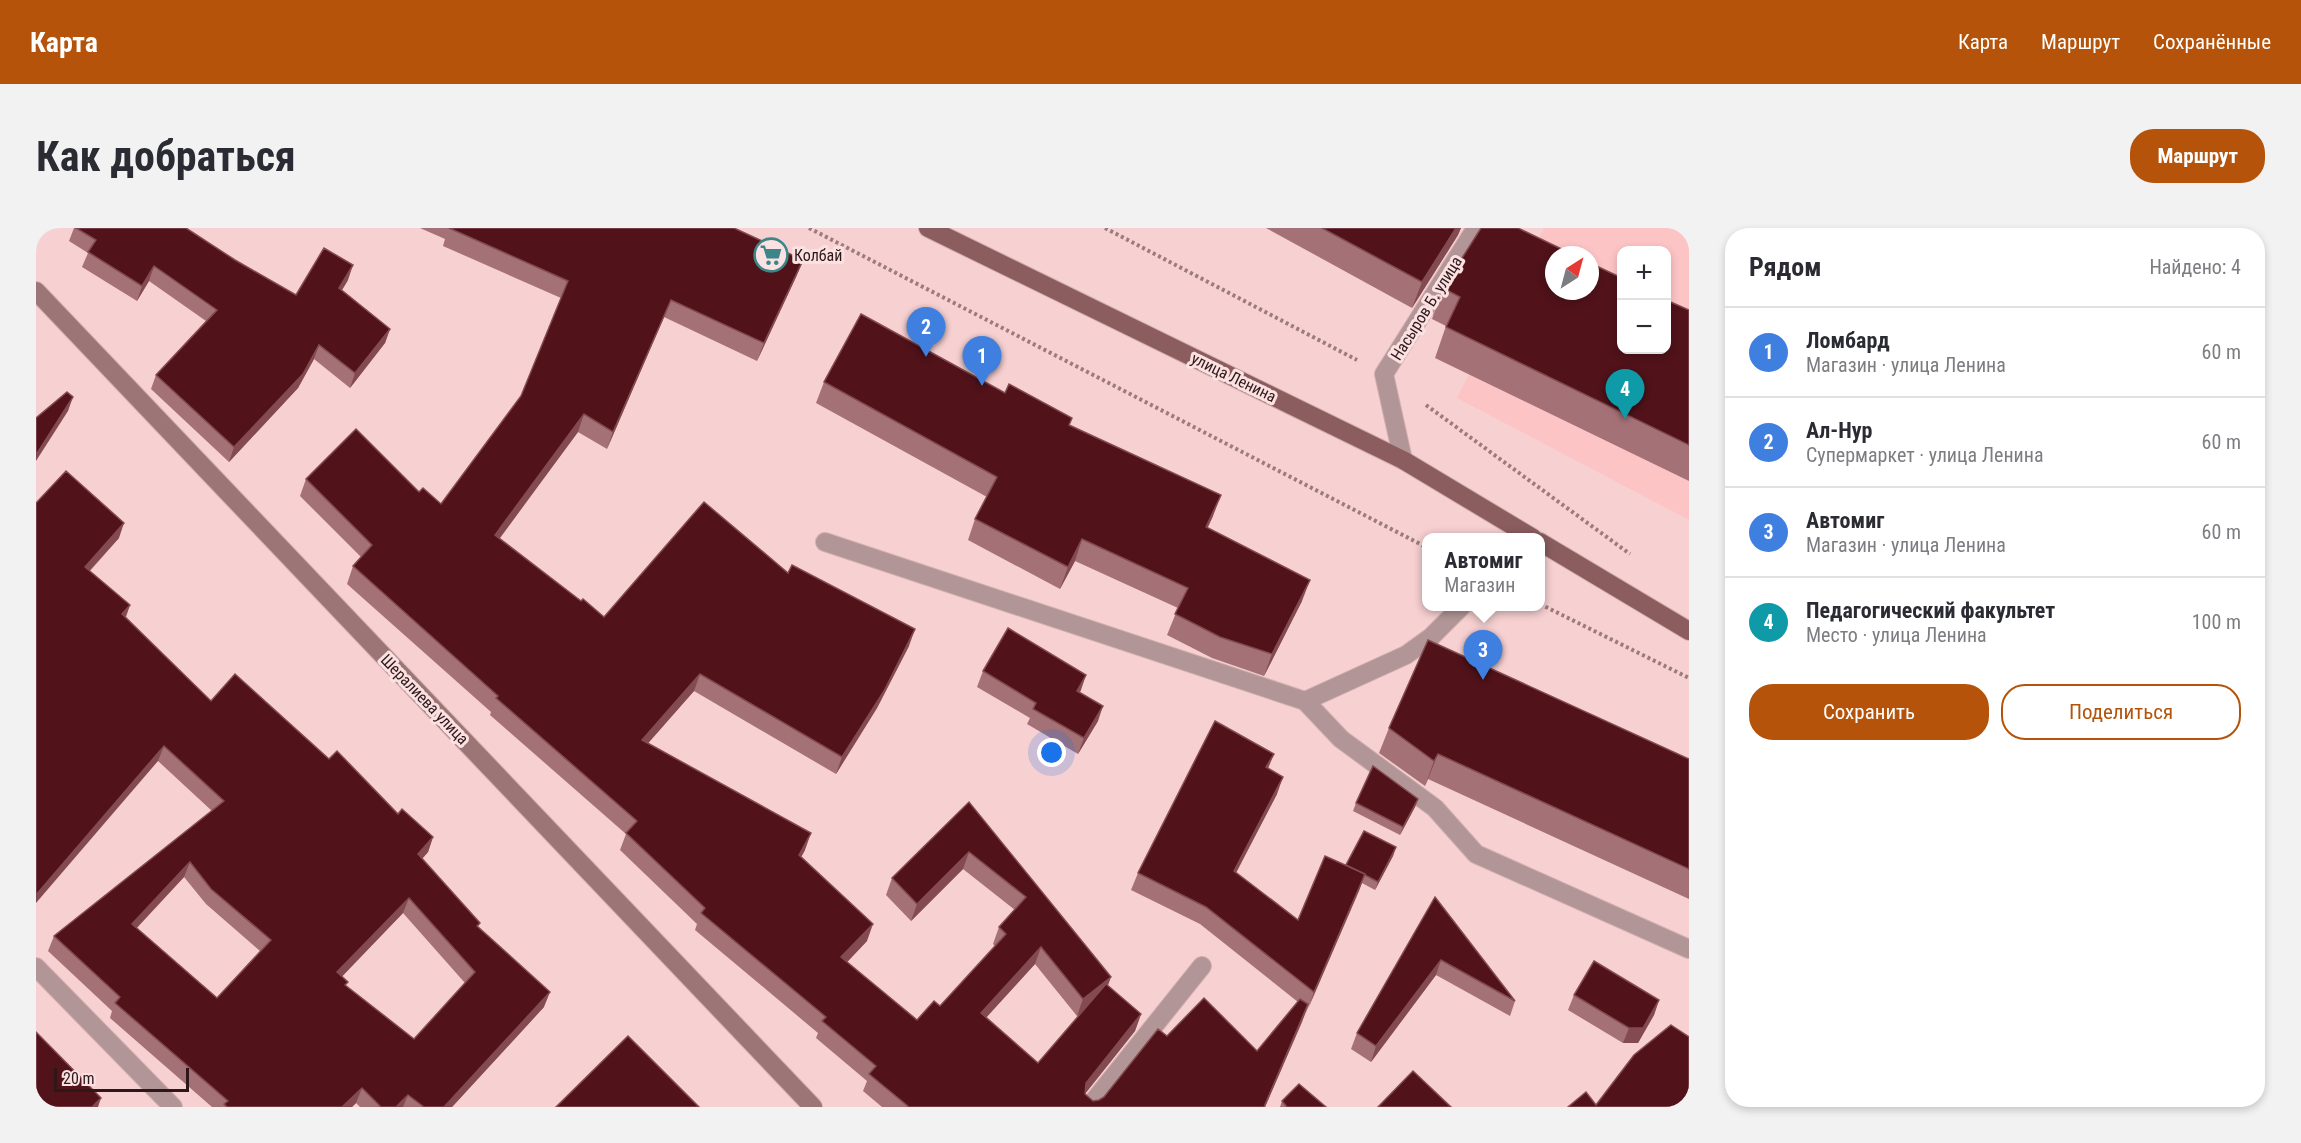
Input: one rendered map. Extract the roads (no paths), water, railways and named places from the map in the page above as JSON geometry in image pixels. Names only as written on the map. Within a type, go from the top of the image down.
[{"type":"main road","name":"улица Ленина","points":[[928,228],[1403,460],[1523,533]]},
{"type":"main road","name":"улица Ленина","points":[[1545,546],[1689,631]]},
{"type":"street","name":"Насыров Б. улица","points":[[1403,460],[1384,374],[1476,228]]},
{"type":"street","name":"Шералиева улица","points":[[36,291],[813,1107]]},
{"type":"street","points":[[825,542],[1305,701],[1341,739],[1435,808],[1476,854],[1689,949]]},
{"type":"street","points":[[1305,701],[1406,655],[1431,637],[1457,611]]},
{"type":"street","points":[[1089,1107],[1202,966]]},
{"type":"street","points":[[36,967],[173,1107]]},
{"type":"place","name":"Колбай","points":[[771,255]]},
{"type":"place","name":"Ал-Нур","points":[[926,357]]},
{"type":"place","name":"Ломбард","points":[[982,386]]},
{"type":"place","name":"Педагогический факультет","points":[[1625,419]]},
{"type":"place","name":"Автомиг","points":[[1483,680]]}]
